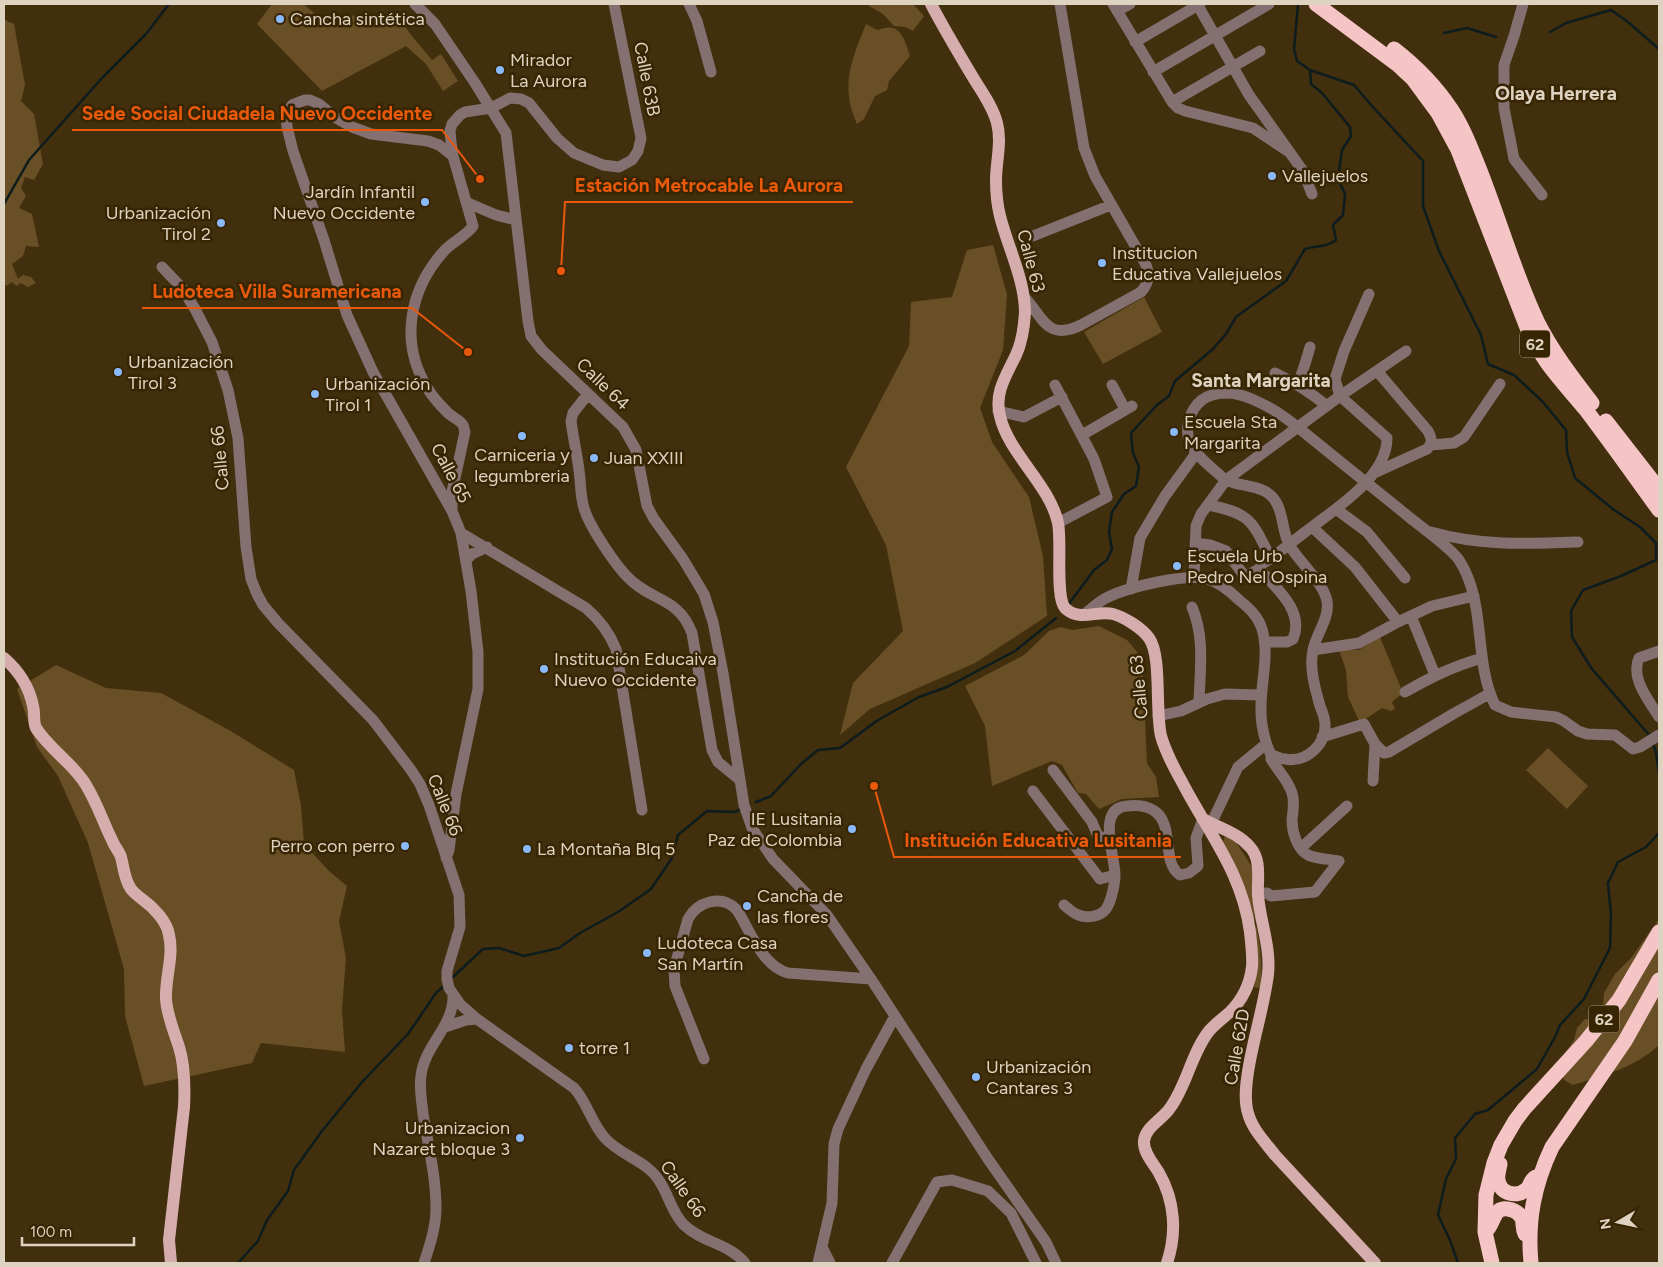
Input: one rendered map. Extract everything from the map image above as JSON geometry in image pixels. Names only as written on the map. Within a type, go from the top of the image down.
[{"type":"highway","name":"62","points":[[1316,4],[1333,9],[1386,43],[1428,79],[1452,110],[1470,146],[1522,282],[1555,355],[1659,489]]},
{"type":"highway","name":"62","points":[[1333,9],[1345,26],[1413,79],[1438,113],[1458,150],[1536,347],[1552,371],[1585,410],[1659,510]]},
{"type":"highway","name":"62","points":[[1492,1263],[1485,1232],[1485,1213],[1488,1187],[1501,1145],[1524,1109],[1586,1042],[1619,1000],[1659,932]]},
{"type":"highway","name":"62","points":[[1531,1263],[1529,1239],[1533,1196],[1552,1147],[1625,1041],[1659,980]]},
{"type":"highway","points":[[1501,1145],[1498,1180],[1507,1193],[1518,1194],[1528,1189],[1532,1179],[1540,1174]]},
{"type":"highway","points":[[1485,1232],[1491,1226],[1495,1214],[1505,1209],[1511,1209],[1522,1218],[1523,1230],[1529,1239]]},
{"type":"main road","name":"Calle 63","points":[[931,4],[987,100],[998,125],[997,201],[1024,297],[1023,330],[1016,355],[999,392],[998,411],[1006,431],[1047,497],[1058,523],[1060,547],[1059,586],[1062,604],[1073,613],[1084,615],[1114,614],[1140,629],[1149,638],[1156,655],[1158,716],[1166,750],[1195,807],[1207,822],[1230,864],[1244,900],[1251,938],[1252,968],[1247,986],[1241,998],[1230,1012],[1208,1032],[1169,1111],[1149,1131],[1144,1139],[1147,1154],[1165,1184],[1171,1205],[1173,1236],[1167,1263]]},
{"type":"main road","points":[[4,658],[14,667],[26,684],[33,706],[35,726],[57,754],[70,764],[86,785],[120,855],[125,880],[132,891],[156,913],[164,923],[169,934],[170,950],[166,1000],[179,1047],[185,1086],[169,1240],[171,1263]]},
{"type":"main road","name":"Calle 62D","points":[[1207,822],[1238,836],[1252,848],[1258,864],[1258,894],[1268,966],[1265,991],[1252,1045],[1248,1072],[1246,1095],[1248,1114],[1261,1137],[1275,1155],[1376,1263]]},
{"type":"street","name":"Calle 64","points":[[415,4],[435,24],[503,126],[508,142],[528,326],[531,336],[542,350],[623,427],[636,450],[640,462],[647,506],[704,594],[713,622],[744,805],[752,828],[773,859],[827,915],[988,1159],[1046,1242],[1056,1263]]},
{"type":"street","name":"Calle 63B","points":[[491,108],[510,98],[521,99],[529,103],[557,138],[574,154],[603,166],[619,167],[632,160],[638,151],[641,138],[614,4]]},
{"type":"street","points":[[689,4],[697,21],[711,72]]},
{"type":"street","points":[[1024,297],[1046,324],[1056,329],[1065,330],[1082,325],[1141,292],[1148,280],[1147,268],[1095,176],[1084,148],[1060,4]]},
{"type":"street","points":[[1130,4],[1115,8],[1153,72],[1172,102],[1178,108],[1253,128],[1289,152]]},
{"type":"street","points":[[1136,42],[1198,4],[1249,95],[1303,171],[1312,194]]},
{"type":"street","points":[[1153,72],[1269,4]]},
{"type":"street","points":[[1523,4],[1504,66],[1504,108],[1514,160],[1542,195]]},
{"type":"street","points":[[1172,102],[1260,51]]},
{"type":"street","name":"Calle 65","points":[[428,141],[371,134],[336,118],[319,104],[310,100],[304,100],[292,105],[286,115],[293,151],[327,250],[346,315],[373,372],[452,511],[461,532],[471,590],[478,652],[478,689],[456,794],[449,850],[446,858]]},
{"type":"street","points":[[452,511],[452,492],[465,432],[463,425],[448,413],[433,396],[421,377],[414,357],[411,330],[412,315],[416,296],[422,282],[434,264],[446,248],[468,234],[473,226],[454,156],[450,131],[452,124],[465,112],[491,108]]},
{"type":"street","points":[[428,141],[450,131]]},
{"type":"street","points":[[428,141],[439,145],[454,156]]},
{"type":"street","points":[[468,203],[496,215],[516,220]]},
{"type":"street","points":[[1033,236],[1111,205]]},
{"type":"street","name":"Calle 66","points":[[162,267],[182,288],[195,309],[212,342],[228,390],[238,438],[246,547],[251,580],[262,605],[390,739],[420,784],[429,805],[458,895],[460,927],[447,970],[447,979],[454,997],[477,1019],[574,1088],[604,1137],[620,1151],[644,1164],[660,1181],[682,1224],[692,1232],[737,1254],[745,1263]]},
{"type":"street","points":[[1195,543],[1210,545],[1226,551],[1244,574],[1248,575],[1259,569],[1262,564],[1336,509],[1369,478],[1383,458],[1387,448],[1387,438],[1340,396],[1335,379],[1344,350],[1368,294]]},
{"type":"street","points":[[1298,384],[1310,347]]},
{"type":"street","points":[[1194,576],[1196,526],[1202,514],[1226,480],[1340,396],[1406,351]]},
{"type":"street","points":[[1369,478],[1427,449],[1431,445],[1432,439],[1428,431],[1377,371]]},
{"type":"street","points":[[1275,373],[1298,384],[1327,406]]},
{"type":"street","points":[[1082,436],[1129,408],[1112,384]]},
{"type":"street","points":[[1431,445],[1454,443],[1464,437],[1500,384]]},
{"type":"street","points":[[1055,385],[1094,458],[1107,497],[1058,523]]},
{"type":"street","points":[[588,394],[573,413],[570,421],[580,470],[581,497],[588,519],[618,566],[632,582],[675,607],[689,624],[712,750],[718,762],[740,780]]},
{"type":"street","points":[[1269,749],[1286,759],[1297,759],[1305,757],[1318,746],[1322,738],[1325,723],[1313,680],[1313,650],[1327,608],[1326,598],[1322,589],[1289,545],[1280,510],[1272,496],[1256,487],[1226,480],[1211,468],[1196,452],[1189,441],[1189,418],[1202,400],[1215,394],[1241,394],[1274,410],[1369,478],[1458,559],[1474,596],[1482,658],[1490,694],[1495,705],[1505,710],[1556,717],[1578,731],[1587,734],[1615,735],[1633,749],[1640,747],[1659,735]]},
{"type":"street","points":[[998,411],[1024,417],[1062,398]]},
{"type":"street","points":[[1131,589],[1140,538],[1165,496],[1196,452]]},
{"type":"street","points":[[1209,505],[1241,514],[1252,523],[1271,559]]},
{"type":"street","points":[[1336,509],[1367,532],[1405,578]]},
{"type":"street","points":[[1312,527],[1355,567],[1398,622]]},
{"type":"street","points":[[1426,531],[1454,538],[1489,543],[1578,542]]},
{"type":"street","points":[[461,532],[586,608],[599,620],[611,636],[616,649],[642,810]]},
{"type":"street","points":[[466,560],[472,554],[486,547]]},
{"type":"street","points":[[1259,569],[1291,605],[1296,621],[1296,632],[1293,639],[1287,642],[1265,642]]},
{"type":"street","points":[[1084,615],[1102,600],[1131,589],[1181,577],[1194,576],[1222,585],[1255,614],[1262,628],[1265,642],[1265,664],[1261,696],[1262,726],[1271,759],[1285,778],[1292,792],[1294,836],[1308,855],[1339,861],[1315,892],[1271,896],[1258,894]]},
{"type":"street","points":[[1313,650],[1359,643],[1398,622],[1444,602],[1474,596]]},
{"type":"street","points":[[1192,607],[1201,637],[1199,702]]},
{"type":"street","points":[[1411,616],[1435,675]]},
{"type":"street","points":[[1659,651],[1639,658],[1636,664],[1637,677],[1659,717]]},
{"type":"street","points":[[1406,692],[1454,666],[1482,658]]},
{"type":"street","points":[[1158,716],[1181,711],[1219,695],[1231,693],[1261,696]]},
{"type":"street","points":[[1322,738],[1364,724],[1375,744],[1384,753],[1389,752],[1490,694]]},
{"type":"street","points":[[1373,781],[1375,744]]},
{"type":"street","points":[[1064,905],[1072,913],[1081,917],[1101,914],[1108,907],[1113,892],[1115,875],[1110,838],[1110,821],[1115,810],[1121,807],[1146,807],[1153,810],[1161,818],[1164,825],[1168,852],[1175,872],[1180,876],[1186,875],[1198,866],[1196,838],[1238,767],[1269,749]]},
{"type":"street","points":[[1054,770],[1092,822],[1097,834],[1102,838],[1110,838]]},
{"type":"street","points":[[1033,791],[1100,879],[1115,875]]},
{"type":"street","points":[[1301,848],[1347,806]]},
{"type":"street","points":[[704,1059],[675,986],[674,969],[688,919],[692,911],[703,903],[719,901],[735,908],[772,966],[780,971],[788,974],[871,979]]},
{"type":"street","points":[[424,1263],[435,1224],[436,1209],[435,1186],[421,1095],[421,1076],[425,1056],[445,1027],[452,1013],[454,997]]},
{"type":"street","points":[[818,1263],[833,1192],[834,1144],[838,1129],[866,1069],[894,1016]]},
{"type":"street","points":[[445,1027],[466,1020],[477,1019]]},
{"type":"street","points":[[892,1263],[937,1182],[952,1180],[988,1191],[1005,1206],[1016,1221],[1036,1263]]},
{"type":"street","points":[[822,1247],[830,1263]]},
{"type":"shaded area","points":[[272,4],[303,4],[318,16],[397,15],[432,60],[441,54],[458,81],[443,91],[426,64],[406,46],[322,91],[257,24]]},
{"type":"shaded area","points":[[871,4],[913,4],[924,16],[913,31],[905,27],[894,26],[883,14],[869,6]]},
{"type":"shaded area","points":[[4,18],[14,24],[25,85],[21,101],[34,114],[43,164],[34,180],[25,177],[21,188],[26,196],[19,208],[32,214],[39,247],[26,246],[23,256],[12,264],[18,279],[23,275],[31,277],[36,283],[28,287],[21,283],[16,286],[12,282],[6,286],[4,283]]},
{"type":"shaded area","points":[[866,24],[877,30],[884,28],[896,29],[902,36],[910,56],[889,81],[887,90],[875,96],[864,119],[857,124],[849,98],[848,85],[852,62]]},
{"type":"shaded area","points":[[993,245],[1007,294],[1003,350],[980,408],[992,442],[1029,497],[1043,556],[1047,616],[975,663],[870,709],[840,735],[853,683],[903,631],[886,545],[846,467],[909,346],[911,302],[952,297],[967,250]]},
{"type":"shaded area","points":[[1144,297],[1162,332],[1103,364],[1084,332]]},
{"type":"shaded area","points":[[1099,626],[1127,640],[1138,653],[1143,675],[1147,763],[1156,777],[1159,797],[1122,799],[1099,809],[1086,794],[1078,793],[1062,765],[1052,761],[992,786],[985,726],[965,686],[1024,655],[1049,631],[1060,627],[1073,630]]},
{"type":"shaded area","points":[[1380,637],[1403,693],[1392,702],[1395,709],[1391,711],[1382,708],[1360,723],[1348,697],[1346,670],[1339,650],[1359,650]]},
{"type":"shaded area","points":[[56,665],[106,688],[161,693],[229,730],[294,770],[301,806],[304,844],[329,871],[347,886],[339,921],[346,958],[342,1010],[345,1052],[261,1043],[252,1063],[144,1086],[125,1016],[124,969],[88,843],[58,776],[37,747],[17,689]]},
{"type":"shaded area","points":[[1548,748],[1588,786],[1567,809],[1526,770]]},
{"type":"shaded area","points":[[1225,836],[1236,842],[1252,867],[1255,923],[1251,922],[1223,842]]},
{"type":"shaded area","points":[[1659,919],[1659,1045],[1630,1065],[1573,1085],[1564,1080],[1559,1069],[1565,1053],[1574,1040],[1577,1028],[1585,1019],[1602,1021],[1604,993],[1615,974],[1631,958]]},
{"type":"shaded area","points":[[1256,925],[1261,956],[1261,988],[1254,987],[1256,974],[1254,928]]},
{"type":"waterway","points":[[4,204],[29,160],[102,78],[146,34],[169,4]]},
{"type":"waterway","points":[[1298,4],[1294,49],[1297,61],[1310,70],[1354,85],[1423,161],[1423,206],[1439,251],[1481,335],[1488,364],[1514,375],[1542,401],[1566,430],[1567,452],[1575,478],[1614,510],[1640,527],[1656,543],[1656,560],[1583,590],[1571,611],[1572,637],[1592,669],[1650,736]]},
{"type":"waterway","points":[[1550,32],[1566,23],[1611,10],[1659,49]]},
{"type":"waterway","points":[[1444,33],[1467,28],[1496,37]]},
{"type":"waterway","points":[[1068,605],[1094,570],[1107,560],[1112,549],[1109,532],[1112,512],[1124,494],[1136,486],[1139,467],[1133,453],[1131,433],[1157,405],[1169,396],[1175,381],[1213,349],[1226,334],[1236,317],[1286,281],[1305,249],[1332,243],[1336,240],[1333,225],[1343,215],[1345,194],[1338,179],[1342,150],[1351,136],[1350,127],[1322,93],[1311,84],[1310,71]]},
{"type":"waterway","points":[[756,802],[771,796],[801,764],[818,750],[840,748],[878,720],[919,697],[947,687],[1015,651],[1056,618]]},
{"type":"waterway","points":[[1653,744],[1659,774]]},
{"type":"waterway","points":[[453,977],[483,949],[499,948],[524,956],[559,948],[580,933],[618,912],[651,889],[672,858],[678,835],[707,811],[735,812],[741,809]]},
{"type":"waterway","points":[[1458,1263],[1438,1215],[1446,1179],[1456,1159],[1455,1138],[1475,1114],[1488,1110],[1537,1069],[1560,1025],[1584,999],[1610,948],[1611,914],[1608,883],[1618,862],[1646,847],[1659,833]]},
{"type":"waterway","points":[[238,1263],[258,1241],[267,1220],[288,1191],[294,1170],[322,1131],[363,1081],[408,1034],[436,993],[443,987]]},
{"type":"place","name":"Cancha sintética","points":[[280,19]]},
{"type":"place","name":"Mirador La Aurora","points":[[500,70]]},
{"type":"place","name":"Vallejuelos","points":[[1272,176]]},
{"type":"place","name":"Sede Social Ciudadela Nuevo Occidente","points":[[480,179]]},
{"type":"place","name":"Jardín Infantil Nuevo Occidente","points":[[425,202]]},
{"type":"place","name":"Urbanización Tirol 2","points":[[221,223]]},
{"type":"place","name":"Institucion Educativa Vallejuelos","points":[[1102,263]]},
{"type":"place","name":"Estación Metrocable La Aurora","points":[[561,271]]},
{"type":"place","name":"Ludoteca Villa Suramericana","points":[[468,352]]},
{"type":"place","name":"Urbanización Tirol 3","points":[[118,372]]},
{"type":"place","name":"Urbanización Tirol 1","points":[[315,394]]},
{"type":"place","name":"Escuela Sta Margarita","points":[[1174,432]]},
{"type":"place","name":"Carniceria y legumbreria","points":[[522,436]]},
{"type":"place","name":"Juan XXIII","points":[[594,458]]},
{"type":"place","name":"Escuela Urb Pedro Nel Ospina","points":[[1177,566]]},
{"type":"place","name":"Institución Educaiva Nuevo Occidente","points":[[544,669]]},
{"type":"place","name":"Institución Educativa Lusitania","points":[[874,786]]},
{"type":"place","name":"IE Lusitania Paz de Colombia","points":[[852,829]]},
{"type":"place","name":"Perro con perro","points":[[405,846]]},
{"type":"place","name":"La Montaña Blq 5","points":[[527,849]]},
{"type":"place","name":"Cancha de las flores","points":[[747,906]]},
{"type":"place","name":"Ludoteca Casa San Martín","points":[[647,953]]},
{"type":"place","name":"torre 1","points":[[569,1048]]},
{"type":"place","name":"Urbanización Cantares 3","points":[[976,1077]]},
{"type":"place","name":"Urbanizacion Nazaret bloque 3","points":[[520,1138]]},
{"type":"district","name":"Olaya Herrera","points":[[1556,93]]},
{"type":"district","name":"Santa Margarita","points":[[1261,380]]}]
